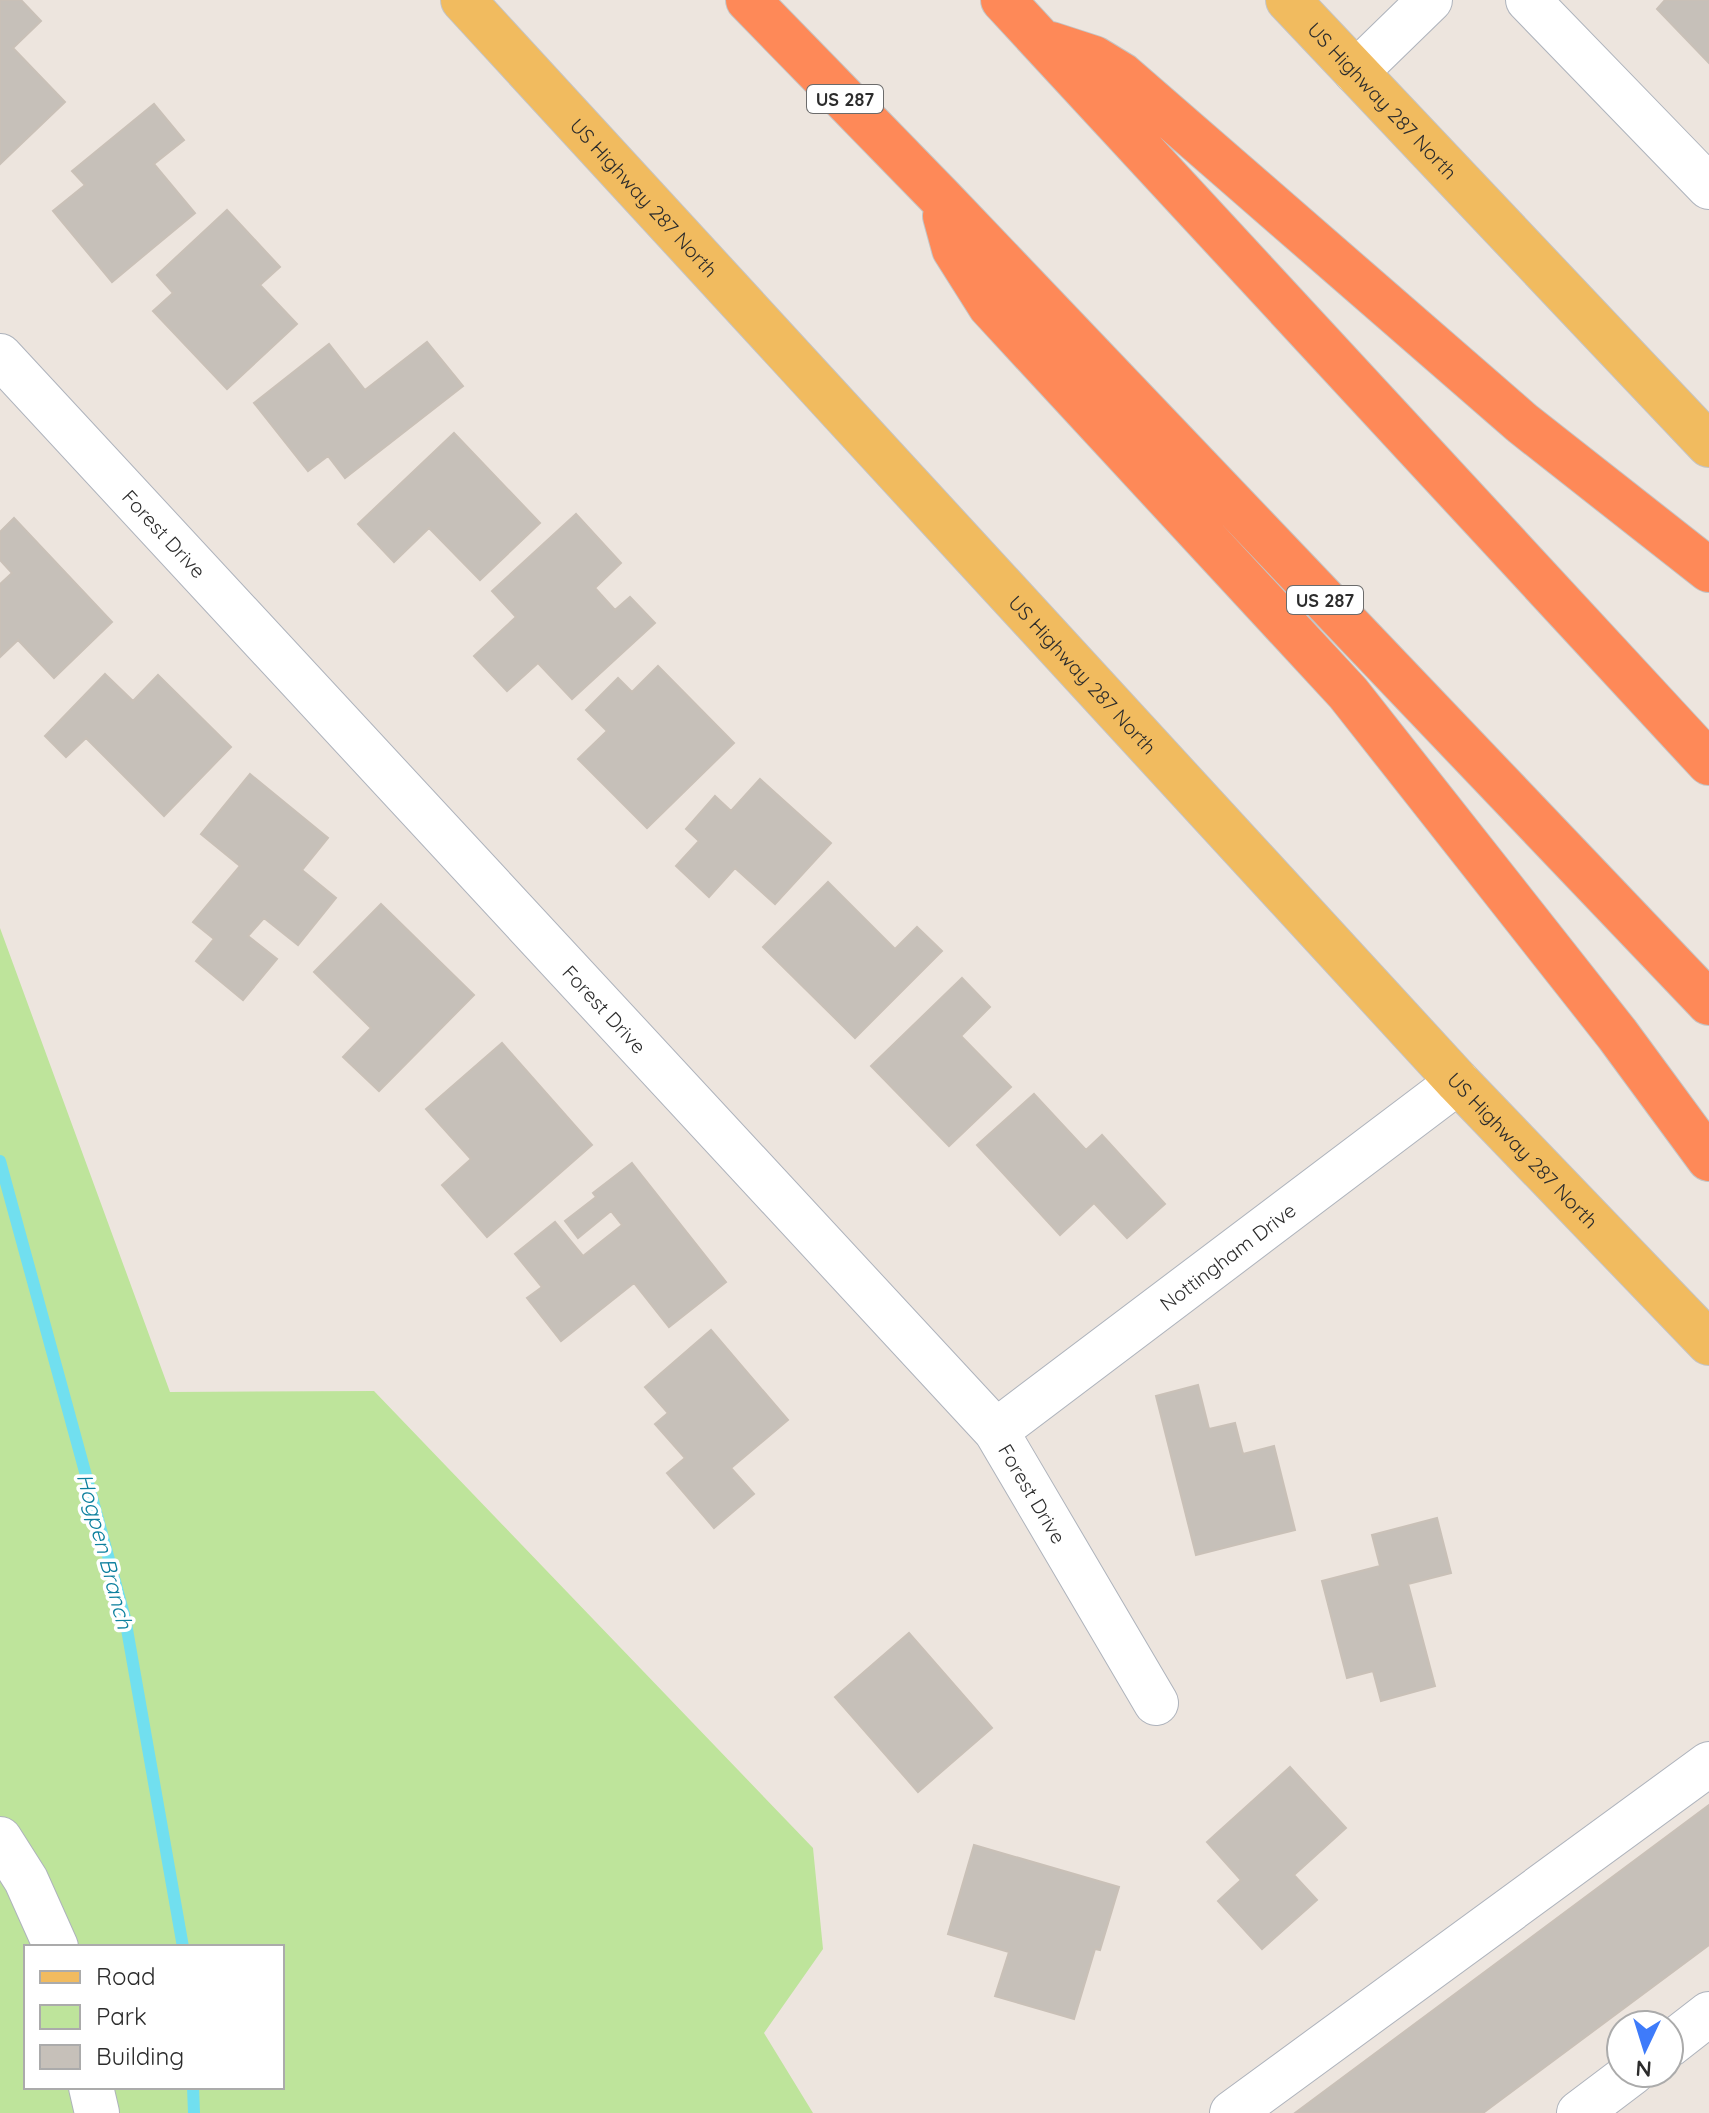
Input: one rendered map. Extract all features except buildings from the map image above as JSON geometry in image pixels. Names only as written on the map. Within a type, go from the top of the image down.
[{"type":"highway","name":"US 287","points":[[748,0],[1709,1003]]},
{"type":"highway","points":[[1003,0],[1709,763]]},
{"type":"highway","points":[[1041,41],[1094,58],[1122,75],[1522,423],[1709,570]]},
{"type":"highway","points":[[941,198],[954,249],[990,306],[1348,693],[1617,1034],[1709,1159]]},
{"type":"main road","name":"US Highway 287 North","points":[[463,0],[1458,1082],[1709,1343]]},
{"type":"main road","name":"US Highway 287 North","points":[[1288,0],[1709,445]]},
{"type":"street","points":[[1356,72],[1430,0]]},
{"type":"street","points":[[1543,5],[1709,187]]},
{"type":"street","name":"Forest Drive","points":[[0,356],[996,1431],[1156,1703]]},
{"type":"street","name":"Nottingham Drive","points":[[996,1431],[1458,1082]]},
{"type":"street","points":[[1232,2113],[1709,1764]]},
{"type":"street","points":[[0,1839],[26,1880],[55,1945]]},
{"type":"street","points":[[1685,2033],[1709,2014]]},
{"type":"street","points":[[91,2089],[97,2113]]},
{"type":"street","points":[[1579,2113],[1611,2089]]},
{"type":"green space","points":[[0,928],[170,1392],[374,1391],[813,1848],[823,1949],[764,2033],[813,2113],[0,2113]]},
{"type":"waterway","name":"Hogpen Branch","points":[[0,1161],[125,1618],[183,1945]]},
{"type":"waterway","name":"Hogpen Branch","points":[[193,2089],[194,2113]]}]
